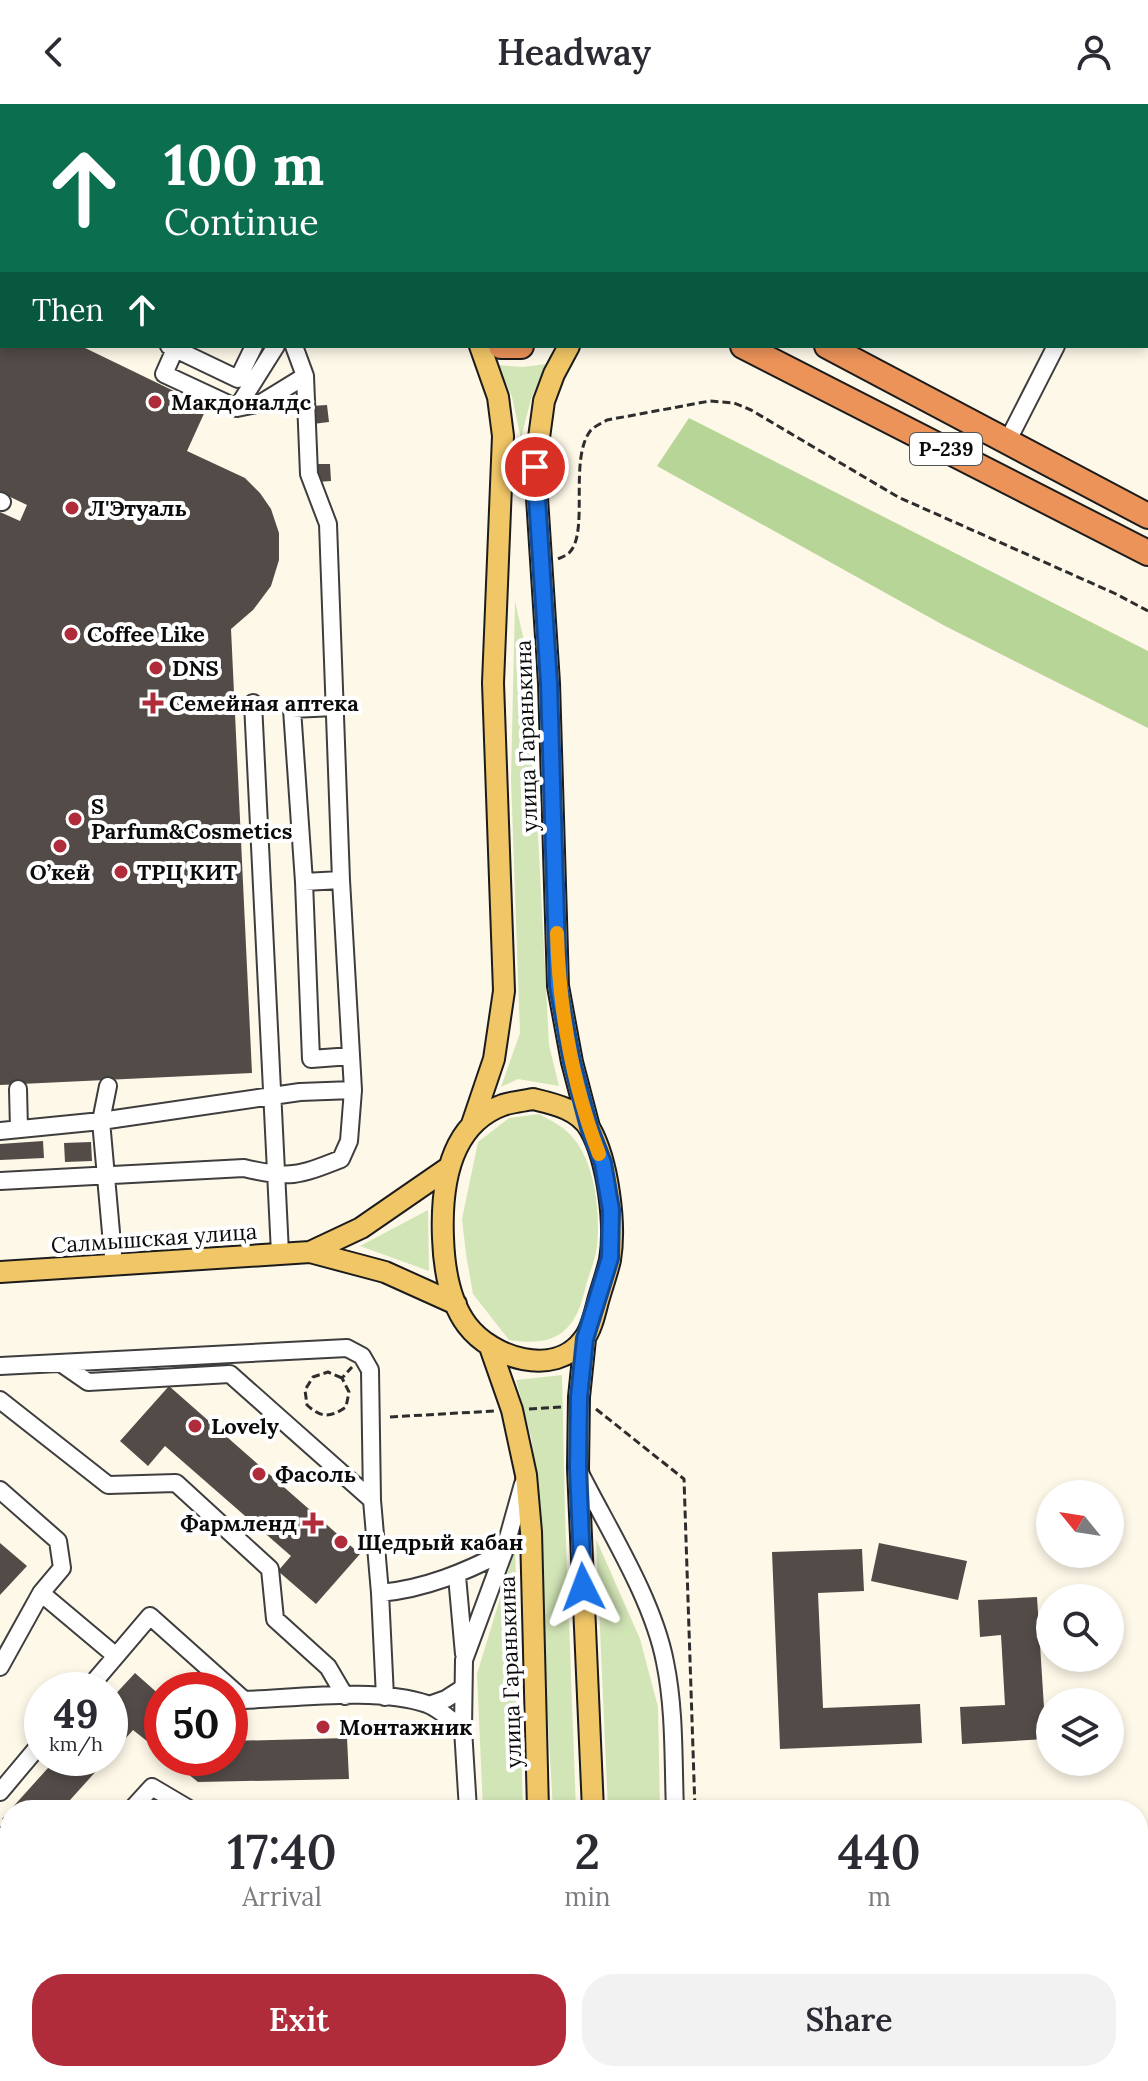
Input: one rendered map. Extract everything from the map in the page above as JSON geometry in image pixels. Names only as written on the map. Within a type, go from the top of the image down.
[{"type":"highway","name":"Р-239","points":[[747,348],[1148,553]]},
{"type":"highway","name":"Р-239","points":[[831,348],[1148,516]]},
{"type":"main road","name":"улица Гаранькина","points":[[472,1124],[494,1059],[504,991],[493,683],[503,436],[498,397],[481,348]]},
{"type":"main road","name":"улица Гаранькина","points":[[568,348],[544,401],[535,467],[549,683],[558,986],[572,1062],[589,1127]]},
{"type":"main road","points":[[585,1339],[567,1354],[542,1361],[521,1359],[490,1347],[468,1326],[456,1304],[444,1263],[442,1215],[448,1168],[458,1142],[472,1124],[502,1105],[533,1099],[565,1107],[589,1127],[603,1163],[611,1210],[610,1258],[585,1339],[579,1397],[578,1468],[593,1800]]},
{"type":"main road","name":"Салмышская улица","points":[[310,1252],[361,1228],[448,1168]]},
{"type":"main road","name":"Салмышская улица","points":[[0,1272],[310,1252],[385,1272],[456,1304]]},
{"type":"main road","name":"улица Гаранькина","points":[[490,1347],[512,1410],[526,1475],[531,1532],[538,1800]]},
{"type":"street","points":[[253,348],[238,379],[172,348],[164,374],[232,406],[261,403],[305,376]]},
{"type":"street","points":[[232,406],[275,348]]},
{"type":"street","points":[[0,1181],[244,1168],[277,1176],[301,1175],[341,1159],[349,1141],[353,1090],[341,880],[328,524],[309,474],[305,376],[295,348]]},
{"type":"street","points":[[1007,442],[1055,348]]},
{"type":"street","points":[[253,703],[280,1253]]},
{"type":"street","points":[[335,707],[292,709],[304,882],[311,1059],[351,1056]]},
{"type":"street","points":[[304,882],[341,880]]},
{"type":"street","points":[[108,1086],[101,1121],[114,1266]]},
{"type":"street","points":[[18,1089],[19,1129]]},
{"type":"street","points":[[0,1131],[101,1121],[300,1092],[353,1090]]},
{"type":"street","points":[[0,1366],[347,1348],[362,1356],[370,1370],[372,1500],[385,1697]]},
{"type":"street","points":[[62,1364],[88,1382],[230,1374],[372,1500]]},
{"type":"street","points":[[0,1400],[108,1485],[176,1483],[270,1569],[275,1619],[328,1667],[345,1696]]},
{"type":"street","points":[[578,1468],[648,1608],[665,1661],[672,1714],[675,1800]]},
{"type":"street","points":[[464,1660],[504,1552],[526,1475]]},
{"type":"street","points":[[0,1490],[58,1541],[62,1568],[5,1641],[0,1667]]},
{"type":"street","points":[[380,1593],[397,1592],[457,1576],[504,1552]]},
{"type":"street","points":[[457,1576],[464,1660],[463,1729],[467,1800]]},
{"type":"street","points":[[41,1593],[116,1656]]},
{"type":"street","points":[[102,1672],[150,1616],[244,1700],[385,1697],[429,1705],[463,1729]]},
{"type":"street","points":[[429,1705],[463,1688]]},
{"type":"street","points":[[0,1792],[24,1763]]},
{"type":"street","points":[[140,1800],[152,1787],[174,1800]]},
{"type":"path","points":[[540,566],[568,554],[576,542],[580,465],[584,443],[592,429],[607,420],[710,401],[734,403],[751,410],[898,497],[1148,611]]},
{"type":"path","points":[[342,1378],[362,1356]]},
{"type":"path","points":[[328,1372],[342,1378],[349,1392],[346,1407],[333,1416],[318,1415],[307,1405],[305,1390],[313,1377],[328,1372]]},
{"type":"green space","points":[[546,364],[531,399],[521,439],[512,397],[498,365],[523,367]]},
{"type":"green space","points":[[689,418],[1148,651],[1148,728],[945,626],[657,466]]},
{"type":"green space","points":[[515,601],[529,663],[549,1045],[559,1086],[518,1079],[501,1087],[520,1033],[511,779]]},
{"type":"green space","points":[[539,1114],[570,1135],[587,1162],[597,1205],[597,1246],[578,1312],[571,1323],[554,1337],[524,1342],[509,1340],[473,1294],[462,1219],[478,1142],[509,1118]]},
{"type":"green space","points":[[428,1210],[429,1271],[360,1246]]},
{"type":"green space","points":[[562,1375],[576,1800],[552,1800],[532,1441],[516,1380]]},
{"type":"green space","points":[[596,1539],[640,1639],[658,1707],[660,1800],[608,1800]]},
{"type":"green space","points":[[515,1549],[523,1800],[483,1800],[477,1674]]},
{"type":"building","name":"ТРЦ КИТ","points":[[0,348],[85,348],[207,407],[187,451],[245,478],[271,509],[279,533],[279,560],[271,586],[253,610],[231,629],[252,1073],[0,1085],[0,512],[20,521],[27,505],[0,492]]},
{"type":"building","points":[[327,405],[329,422],[313,424],[311,406]]},
{"type":"building","points":[[316,464],[330,464],[331,481],[317,482]]},
{"type":"building","points":[[43,1141],[44,1158],[0,1160],[0,1144]]},
{"type":"building","points":[[91,1142],[92,1161],[65,1162],[64,1143]]},
{"type":"building","points":[[169,1386],[360,1554],[316,1604],[278,1571],[291,1556],[165,1446],[148,1466],[120,1441]]},
{"type":"building","points":[[0,1543],[27,1566],[0,1595]]},
{"type":"building","points":[[879,1543],[967,1561],[958,1600],[871,1581]]},
{"type":"building","points":[[862,1549],[864,1591],[818,1593],[823,1708],[920,1704],[922,1743],[780,1749],[772,1552]]},
{"type":"building","points":[[1036,1597],[1036,1672],[1042,1672],[1043,1688],[1036,1688],[1036,1740],[962,1744],[960,1707],[1005,1705],[1001,1635],[980,1637],[978,1600]]},
{"type":"building","points":[[135,1673],[144,1681],[144,1739],[133,1730],[128,1736],[128,1681]]},
{"type":"building","points":[[347,1738],[349,1779],[198,1782],[190,1776],[248,1776],[248,1741]]},
{"type":"building","points":[[41,1776],[92,1776],[70,1800],[19,1800]]},
{"type":"slow traffic","points":[[557,933],[558,986],[572,1062],[599,1154]]},
{"type":"place","name":"Макдоналдс","points":[[155,402]]},
{"type":"place","name":"Л'Этуаль","points":[[72,508]]},
{"type":"place","name":"Coffee Like","points":[[71,634]]},
{"type":"place","name":"DNS","points":[[156,668]]},
{"type":"place","name":"Семейная аптека","points":[[153,703]]},
{"type":"place","name":"S Parfum&Cosmetics","points":[[75,819]]},
{"type":"place","name":"О’кей","points":[[60,846]]},
{"type":"place","name":"ТРЦ КИТ","points":[[121,872]]},
{"type":"place","name":"Lovely","points":[[195,1426]]},
{"type":"place","name":"Фасоль","points":[[259,1474]]},
{"type":"place","name":"Фармленд","points":[[313,1523]]},
{"type":"place","name":"Щедрый кабан","points":[[341,1542]]},
{"type":"place","name":"Монтажник","points":[[323,1727]]},
{"type":"route","points":[[535,467],[549,683],[558,986],[572,1062],[589,1127],[603,1163],[611,1210],[610,1258],[585,1339],[579,1397],[578,1468],[583,1587]]}]
